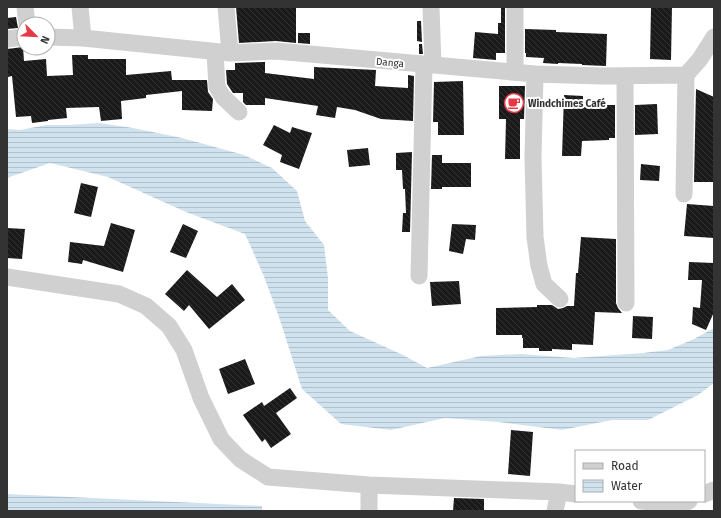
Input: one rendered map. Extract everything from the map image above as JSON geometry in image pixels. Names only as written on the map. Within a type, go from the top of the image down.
[{"type":"street","points":[[80,7],[83,38]]},
{"type":"street","points":[[226,7],[217,87],[223,97],[239,112]]},
{"type":"street","points":[[419,276],[431,7]]},
{"type":"street","points":[[515,7],[515,72]]},
{"type":"street","name":"Danga","points":[[56,37],[83,38],[222,52],[276,51],[535,74],[625,76],[686,75]]},
{"type":"street","points":[[684,194],[686,75],[700,59],[714,38]]},
{"type":"street","points":[[535,74],[533,158],[536,244],[539,266],[544,284],[560,299]]},
{"type":"street","points":[[625,76],[626,303]]},
{"type":"street","points":[[7,277],[119,294],[146,306],[169,326],[184,350],[201,398],[221,439],[240,459],[268,477],[369,485],[575,494]]},
{"type":"street","points":[[369,485],[369,511]]},
{"type":"street","points":[[555,511],[559,492]]},
{"type":"street","points":[[655,502],[682,504],[687,502]]},
{"type":"water","points":[[99,123],[182,138],[244,155],[272,168],[297,191],[305,221],[324,245],[328,278],[328,310],[350,331],[403,355],[427,368],[481,356],[521,354],[574,358],[668,350],[694,339],[714,328],[714,383],[698,395],[648,420],[612,420],[562,430],[499,422],[445,418],[391,430],[341,424],[302,389],[279,317],[263,274],[245,234],[186,212],[108,177],[50,163],[7,178],[7,129],[20,130],[46,125]]},
{"type":"water","points":[[7,494],[262,506],[262,511],[7,511]]},
{"type":"building","points":[[236,7],[296,7],[296,43],[276,41],[239,43]]},
{"type":"building","points":[[501,7],[505,7],[505,53],[496,53],[496,60],[473,58],[475,32],[498,34],[498,23],[501,23]]},
{"type":"building","points":[[672,7],[671,60],[650,59],[651,8]]},
{"type":"building","points":[[16,17],[16,28],[7,29],[7,18]]},
{"type":"building","points":[[417,21],[421,21],[422,42],[417,41]]},
{"type":"building","points":[[525,29],[607,34],[606,66],[543,63],[544,58],[526,57]]},
{"type":"building","points":[[298,33],[310,33],[310,44],[298,43]]},
{"type":"building","points":[[419,44],[422,44],[423,54],[419,54]]},
{"type":"building","points":[[16,48],[16,56],[24,56],[24,61],[46,59],[47,76],[73,75],[72,55],[88,55],[88,59],[126,59],[126,75],[171,71],[172,80],[207,80],[208,92],[213,99],[212,111],[182,110],[182,91],[146,95],[146,98],[121,101],[122,119],[101,121],[99,107],[66,108],[67,118],[32,123],[31,116],[16,117],[12,76],[8,77],[7,49]]},
{"type":"building","points":[[265,62],[265,73],[314,79],[314,67],[376,70],[375,86],[408,88],[408,75],[414,76],[413,121],[381,119],[355,110],[337,107],[335,118],[316,115],[318,106],[265,98],[265,105],[246,105],[243,102],[243,93],[233,93],[227,84],[226,70],[235,70],[235,63]]},
{"type":"building","points":[[463,81],[464,135],[438,135],[438,122],[433,122],[434,82]]},
{"type":"building","points":[[499,86],[525,86],[524,119],[520,119],[520,159],[505,159],[506,119],[499,119]]},
{"type":"building","points":[[696,89],[714,97],[714,182],[694,182]]},
{"type":"building","points":[[564,95],[583,96],[583,105],[615,105],[615,138],[609,138],[609,140],[582,141],[581,156],[562,156]]},
{"type":"building","points":[[657,104],[658,134],[635,135],[635,105]]},
{"type":"building","points":[[274,125],[290,133],[292,127],[312,133],[299,169],[280,162],[282,155],[263,145]]},
{"type":"building","points":[[368,148],[370,165],[349,167],[347,150]]},
{"type":"building","points":[[412,152],[410,232],[402,232],[403,213],[406,213],[405,189],[403,189],[402,170],[396,170],[396,153]]},
{"type":"building","points":[[432,155],[442,155],[442,163],[471,163],[471,187],[442,187],[442,189],[431,189]]},
{"type":"building","points":[[641,164],[660,166],[659,181],[640,180]]},
{"type":"building","points":[[81,183],[98,187],[91,217],[74,213]]},
{"type":"building","points":[[687,204],[714,206],[714,238],[684,236]]},
{"type":"building","points":[[111,223],[135,230],[123,272],[83,260],[82,264],[68,262],[70,242],[104,246]]},
{"type":"building","points":[[183,224],[198,231],[186,258],[170,252]]},
{"type":"building","points":[[452,224],[476,225],[475,240],[466,239],[463,254],[449,251]]},
{"type":"building","points":[[7,228],[25,229],[22,259],[7,258]]},
{"type":"building","points":[[581,237],[616,239],[616,303],[622,313],[595,312],[593,345],[572,344],[572,350],[552,349],[552,351],[539,351],[539,348],[523,348],[522,335],[496,335],[496,308],[552,305],[558,309],[567,306],[574,306],[576,273],[578,273]]},
{"type":"building","points":[[689,262],[714,263],[714,312],[706,330],[692,324],[693,307],[700,308],[702,280],[688,280]]},
{"type":"building","points":[[187,270],[217,297],[232,284],[245,300],[209,329],[189,305],[184,311],[165,294]]},
{"type":"building","points":[[459,281],[461,304],[432,306],[430,282]]},
{"type":"building","points":[[633,316],[653,317],[652,339],[632,338]]},
{"type":"building","points":[[245,359],[255,384],[228,394],[219,369]]},
{"type":"building","points":[[290,388],[297,398],[276,413],[291,434],[271,448],[265,439],[262,442],[243,415],[262,402],[264,406]]},
{"type":"building","points":[[511,430],[533,432],[530,476],[508,474]]},
{"type":"building","points":[[454,498],[484,499],[484,511],[453,511]]},
{"type":"place","name":"Windchimes Café","points":[[514,103]]}]
